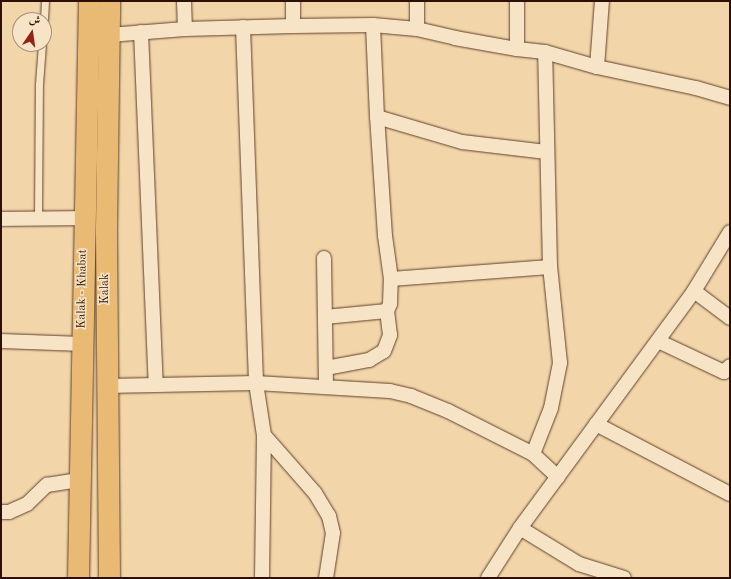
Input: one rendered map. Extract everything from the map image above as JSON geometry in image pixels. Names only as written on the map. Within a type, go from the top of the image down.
[{"type":"main road","name":"Kalak - Khabat","points":[[78,578],[89,1]]},
{"type":"main road","name":"Kalak","points":[[109,1],[106,386],[109,578]]},
{"type":"street","points":[[184,1],[185,29]]},
{"type":"street","points":[[293,1],[294,26]]},
{"type":"street","points":[[417,1],[417,29]]},
{"type":"street","points":[[517,1],[517,49]]},
{"type":"street","points":[[597,67],[602,1]]},
{"type":"street","points":[[109,35],[185,29],[294,26],[372,25],[417,29],[455,38],[517,49],[545,52],[597,67],[696,88],[730,98]]},
{"type":"street","points":[[326,368],[369,360],[384,351],[390,335],[387,311],[390,304],[391,279],[385,236],[372,25]]},
{"type":"street","points":[[243,27],[256,383],[264,435],[262,578]]},
{"type":"street","points":[[141,32],[156,385]]},
{"type":"street","points":[[533,454],[551,408],[560,363],[550,267],[546,152],[545,52]]},
{"type":"street","points":[[377,116],[462,142],[546,152]]},
{"type":"street","points":[[1,219],[85,218]]},
{"type":"street","points":[[488,578],[520,528],[694,291],[730,232]]},
{"type":"street","points":[[324,258],[326,387]]},
{"type":"street","points":[[391,279],[550,267]]},
{"type":"street","points":[[694,291],[730,318]]},
{"type":"street","points":[[325,317],[387,311]]},
{"type":"street","points":[[1,341],[82,344]]},
{"type":"street","points":[[658,341],[727,369]]},
{"type":"street","points":[[106,386],[256,383],[390,391],[411,396],[448,411],[533,454],[558,477]]},
{"type":"street","points":[[596,424],[730,494]]},
{"type":"street","points":[[264,435],[315,493],[329,516],[333,533],[326,578]]},
{"type":"street","points":[[1,512],[9,512],[27,504],[47,485],[79,480]]},
{"type":"street","points":[[520,528],[579,564],[624,578]]},
{"type":"lane","points":[[44,12],[45,1]]},
{"type":"lane","points":[[38,219],[38,84],[41,52]]}]
